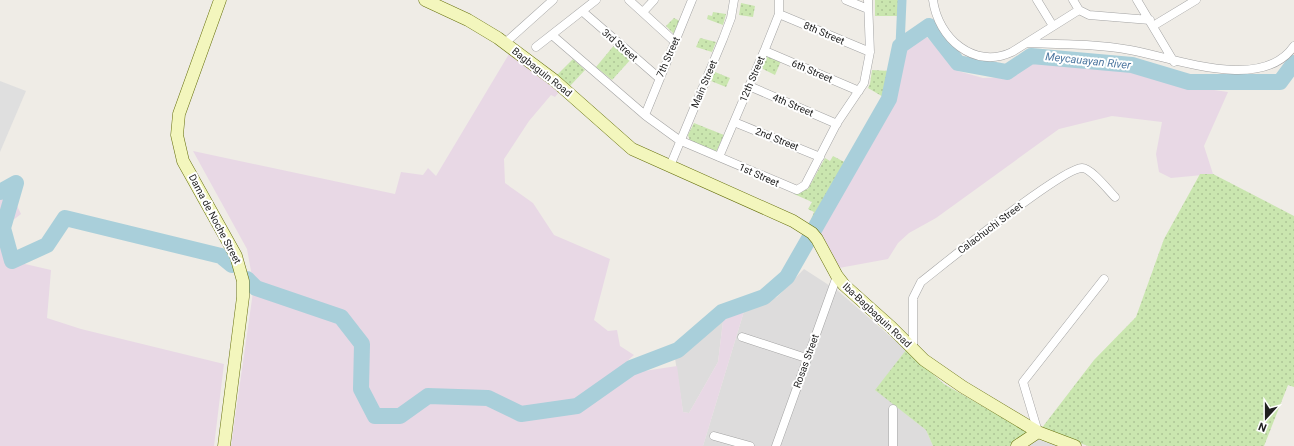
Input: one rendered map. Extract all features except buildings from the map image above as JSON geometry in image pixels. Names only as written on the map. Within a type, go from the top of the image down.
[{"type":"street","name":"Dama de Noche Street","points":[[220,0],[179,114],[177,135],[183,161],[236,256],[243,281],[243,297],[224,446]]},
{"type":"street","name":"Bagbaguin Road","points":[[425,0],[468,20],[505,43],[554,80],[632,149],[648,157]]},
{"type":"street","points":[[505,43],[553,0]]},
{"type":"street","points":[[536,47],[596,0]]},
{"type":"street","points":[[629,0],[676,42]]},
{"type":"street","points":[[643,12],[654,0]]},
{"type":"street","name":"7th Street","points":[[645,115],[692,0]]},
{"type":"street","name":"Main Street","points":[[670,166],[723,39],[731,18],[734,0]]},
{"type":"street","name":"12th Street","points":[[719,157],[765,51],[779,14],[778,0]]},
{"type":"street","points":[[846,0],[868,4]]},
{"type":"street","points":[[933,0],[940,23],[959,46],[969,53],[981,57],[1002,56],[1079,10]]},
{"type":"street","points":[[1037,0],[1053,26]]},
{"type":"street","points":[[1073,0],[1079,10],[1095,16],[1151,23],[1196,0]]},
{"type":"street","points":[[1137,0],[1174,62]]},
{"type":"street","name":"1st Street","points":[[552,35],[645,115],[681,141],[797,190],[805,185],[837,124],[864,83],[870,52],[868,4]]},
{"type":"street","name":"3rd Street","points":[[582,11],[659,78]]},
{"type":"street","name":"8th Street","points":[[779,14],[870,52]]},
{"type":"street","points":[[1027,42],[1114,48],[1137,52],[1174,62],[1224,69],[1252,69],[1266,67],[1277,63],[1287,56],[1294,46]]},
{"type":"street","name":"6th Street","points":[[765,51],[859,92]]},
{"type":"street","name":"4th Street","points":[[750,86],[837,124]]},
{"type":"street","name":"2nd Street","points":[[734,122],[820,157]]},
{"type":"street","name":"Iba-Bagbaguin Road","points":[[648,157],[793,221],[812,233],[817,239],[837,276],[924,360],[963,387],[1038,432],[1075,446]]},
{"type":"street","name":"Calachuchi Street","points":[[912,349],[914,298],[921,282],[1019,206],[1062,176],[1080,168],[1088,170],[1115,197]]},
{"type":"street","name":"Rosas Street","points":[[776,446],[806,358],[837,276]]},
{"type":"street","points":[[1017,446],[1038,432],[1023,382],[1104,278]]},
{"type":"street","points":[[742,337],[806,358]]},
{"type":"street","points":[[893,409],[893,446]]},
{"type":"street","points":[[714,436],[750,446]]},
{"type":"shaded area","points":[[924,34],[958,71],[983,78],[1010,77],[1036,62],[1123,69],[1172,84],[1228,92],[1204,146],[1213,174],[1171,178],[1159,172],[1156,154],[1162,122],[1112,116],[1059,129],[936,218],[909,233],[898,243],[888,259],[839,268],[826,242],[817,232],[895,99],[907,47]]},
{"type":"shaded area","points":[[509,54],[560,91],[555,97],[551,95],[529,121],[504,159],[505,183],[533,203],[554,235],[610,259],[594,320],[608,331],[617,330],[620,346],[634,355],[604,382],[576,402],[521,408],[493,394],[428,388],[399,413],[374,407],[366,393],[367,346],[360,328],[333,309],[253,282],[247,249],[193,151],[395,194],[401,172],[423,175],[428,168],[436,176]]},
{"type":"shaded area","points":[[0,81],[26,91],[0,152]]},
{"type":"shaded area","points":[[9,189],[21,214],[3,228],[12,261],[51,270],[47,318],[81,329],[224,364],[214,446],[0,446],[0,190]]},
{"type":"shaded area","points":[[804,269],[838,291],[906,350],[876,390],[926,430],[933,446],[703,446],[745,308],[777,297]]},
{"type":"shaded area","points":[[253,292],[340,320],[360,353],[357,388],[370,420],[399,422],[428,399],[488,402],[524,418],[582,409],[610,385],[631,373],[677,366],[683,412],[689,413],[718,362],[723,321],[745,308],[703,446],[231,446]]},
{"type":"shaded area","points":[[723,321],[718,362],[689,413],[683,412],[675,358],[702,332]]},
{"type":"shaded area","points":[[1036,439],[1058,446],[1027,446]]},
{"type":"green space","points":[[875,0],[900,0],[901,16],[875,16]]},
{"type":"green space","points":[[741,3],[755,6],[753,17],[739,15]]},
{"type":"green space","points":[[713,12],[726,14],[723,25],[707,19],[708,15],[712,16]]},
{"type":"green space","points":[[674,18],[680,21],[674,34],[666,26]]},
{"type":"green space","points":[[700,38],[716,42],[712,52],[696,47]]},
{"type":"green space","points":[[616,43],[632,58],[612,80],[596,67]]},
{"type":"green space","points":[[766,54],[781,61],[775,75],[761,68]]},
{"type":"green space","points":[[573,59],[585,70],[570,86],[557,75]]},
{"type":"green space","points":[[872,70],[890,71],[890,85],[885,98],[868,88]]},
{"type":"green space","points":[[715,72],[730,78],[726,87],[711,81]]},
{"type":"green space","points":[[694,123],[724,135],[716,152],[690,141],[688,135]]},
{"type":"green space","points":[[833,156],[850,165],[815,226],[810,222],[814,212],[808,209],[812,202],[794,194],[808,189],[825,158],[830,161]]},
{"type":"green space","points":[[1200,174],[1213,174],[1294,216],[1294,387],[1288,385],[1264,446],[1088,446],[1041,429],[1094,360],[1136,317],[1164,239]]},
{"type":"green space","points":[[906,350],[944,384],[1029,433],[1010,446],[933,446],[926,430],[875,390]]},
{"type":"waterway","points":[[900,46],[902,0]]},
{"type":"waterway","name":"Meycauayan River","points":[[247,279],[256,288],[341,317],[362,344],[361,389],[375,416],[400,416],[428,396],[488,398],[521,414],[577,406],[631,368],[678,350],[722,312],[764,297],[787,277],[889,99],[900,46],[929,26],[958,63],[1007,72],[1031,56],[1132,65],[1189,82],[1280,82],[1294,63]]},
{"type":"waterway","points":[[0,192],[16,183],[3,228],[12,261],[47,245],[65,218],[221,256],[232,265]]}]
